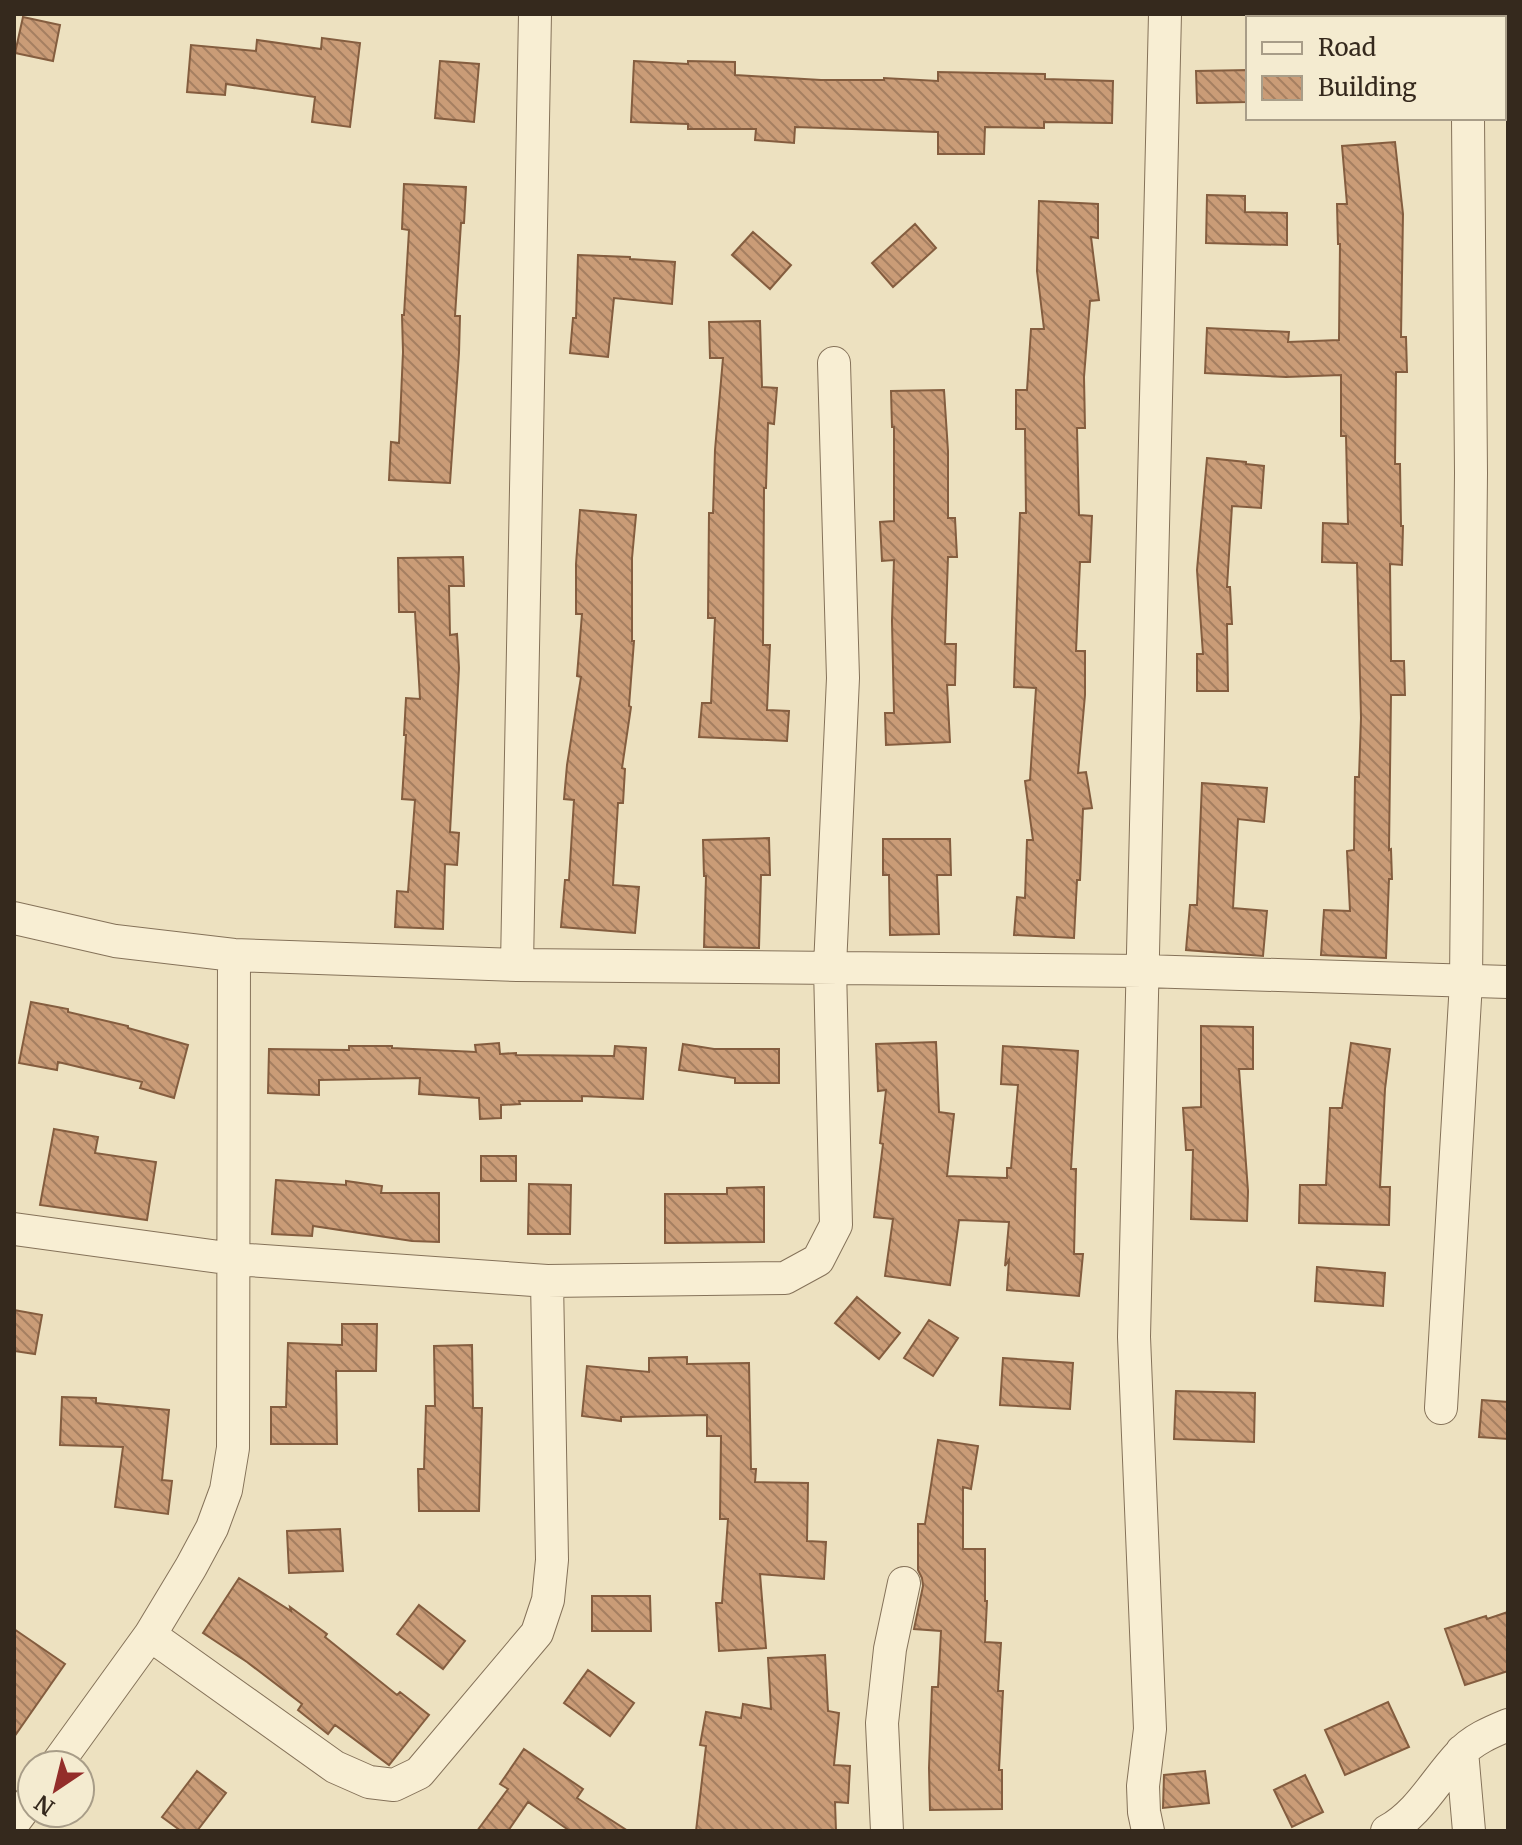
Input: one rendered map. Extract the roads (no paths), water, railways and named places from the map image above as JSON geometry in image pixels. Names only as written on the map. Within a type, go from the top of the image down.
[{"type":"street","points":[[517,965],[535,14]]},
{"type":"street","points":[[1148,1831],[1143,1786],[1150,1729],[1134,1337],[1165,14]]},
{"type":"street","points":[[1441,1408],[1466,982],[1471,473],[1468,120]]},
{"type":"street","points":[[14,1229],[234,1259],[547,1281],[785,1278],[818,1260],[836,1225],[830,967],[843,678],[834,363]]},
{"type":"street","points":[[14,918],[115,941],[234,955],[517,965],[1143,971],[1508,982]]},
{"type":"street","points":[[68,1749],[150,1635],[212,1528],[226,1490],[233,1448],[234,955]]},
{"type":"street","points":[[150,1635],[335,1767],[369,1782],[394,1785],[419,1773],[537,1633],[548,1600],[552,1560],[547,1281]]},
{"type":"street","points":[[887,1831],[882,1723],[890,1649],[904,1583]]},
{"type":"street","points":[[1387,1831],[1413,1810],[1462,1751],[1486,1734],[1508,1725]]},
{"type":"street","points":[[1462,1751],[1469,1831]]}]
